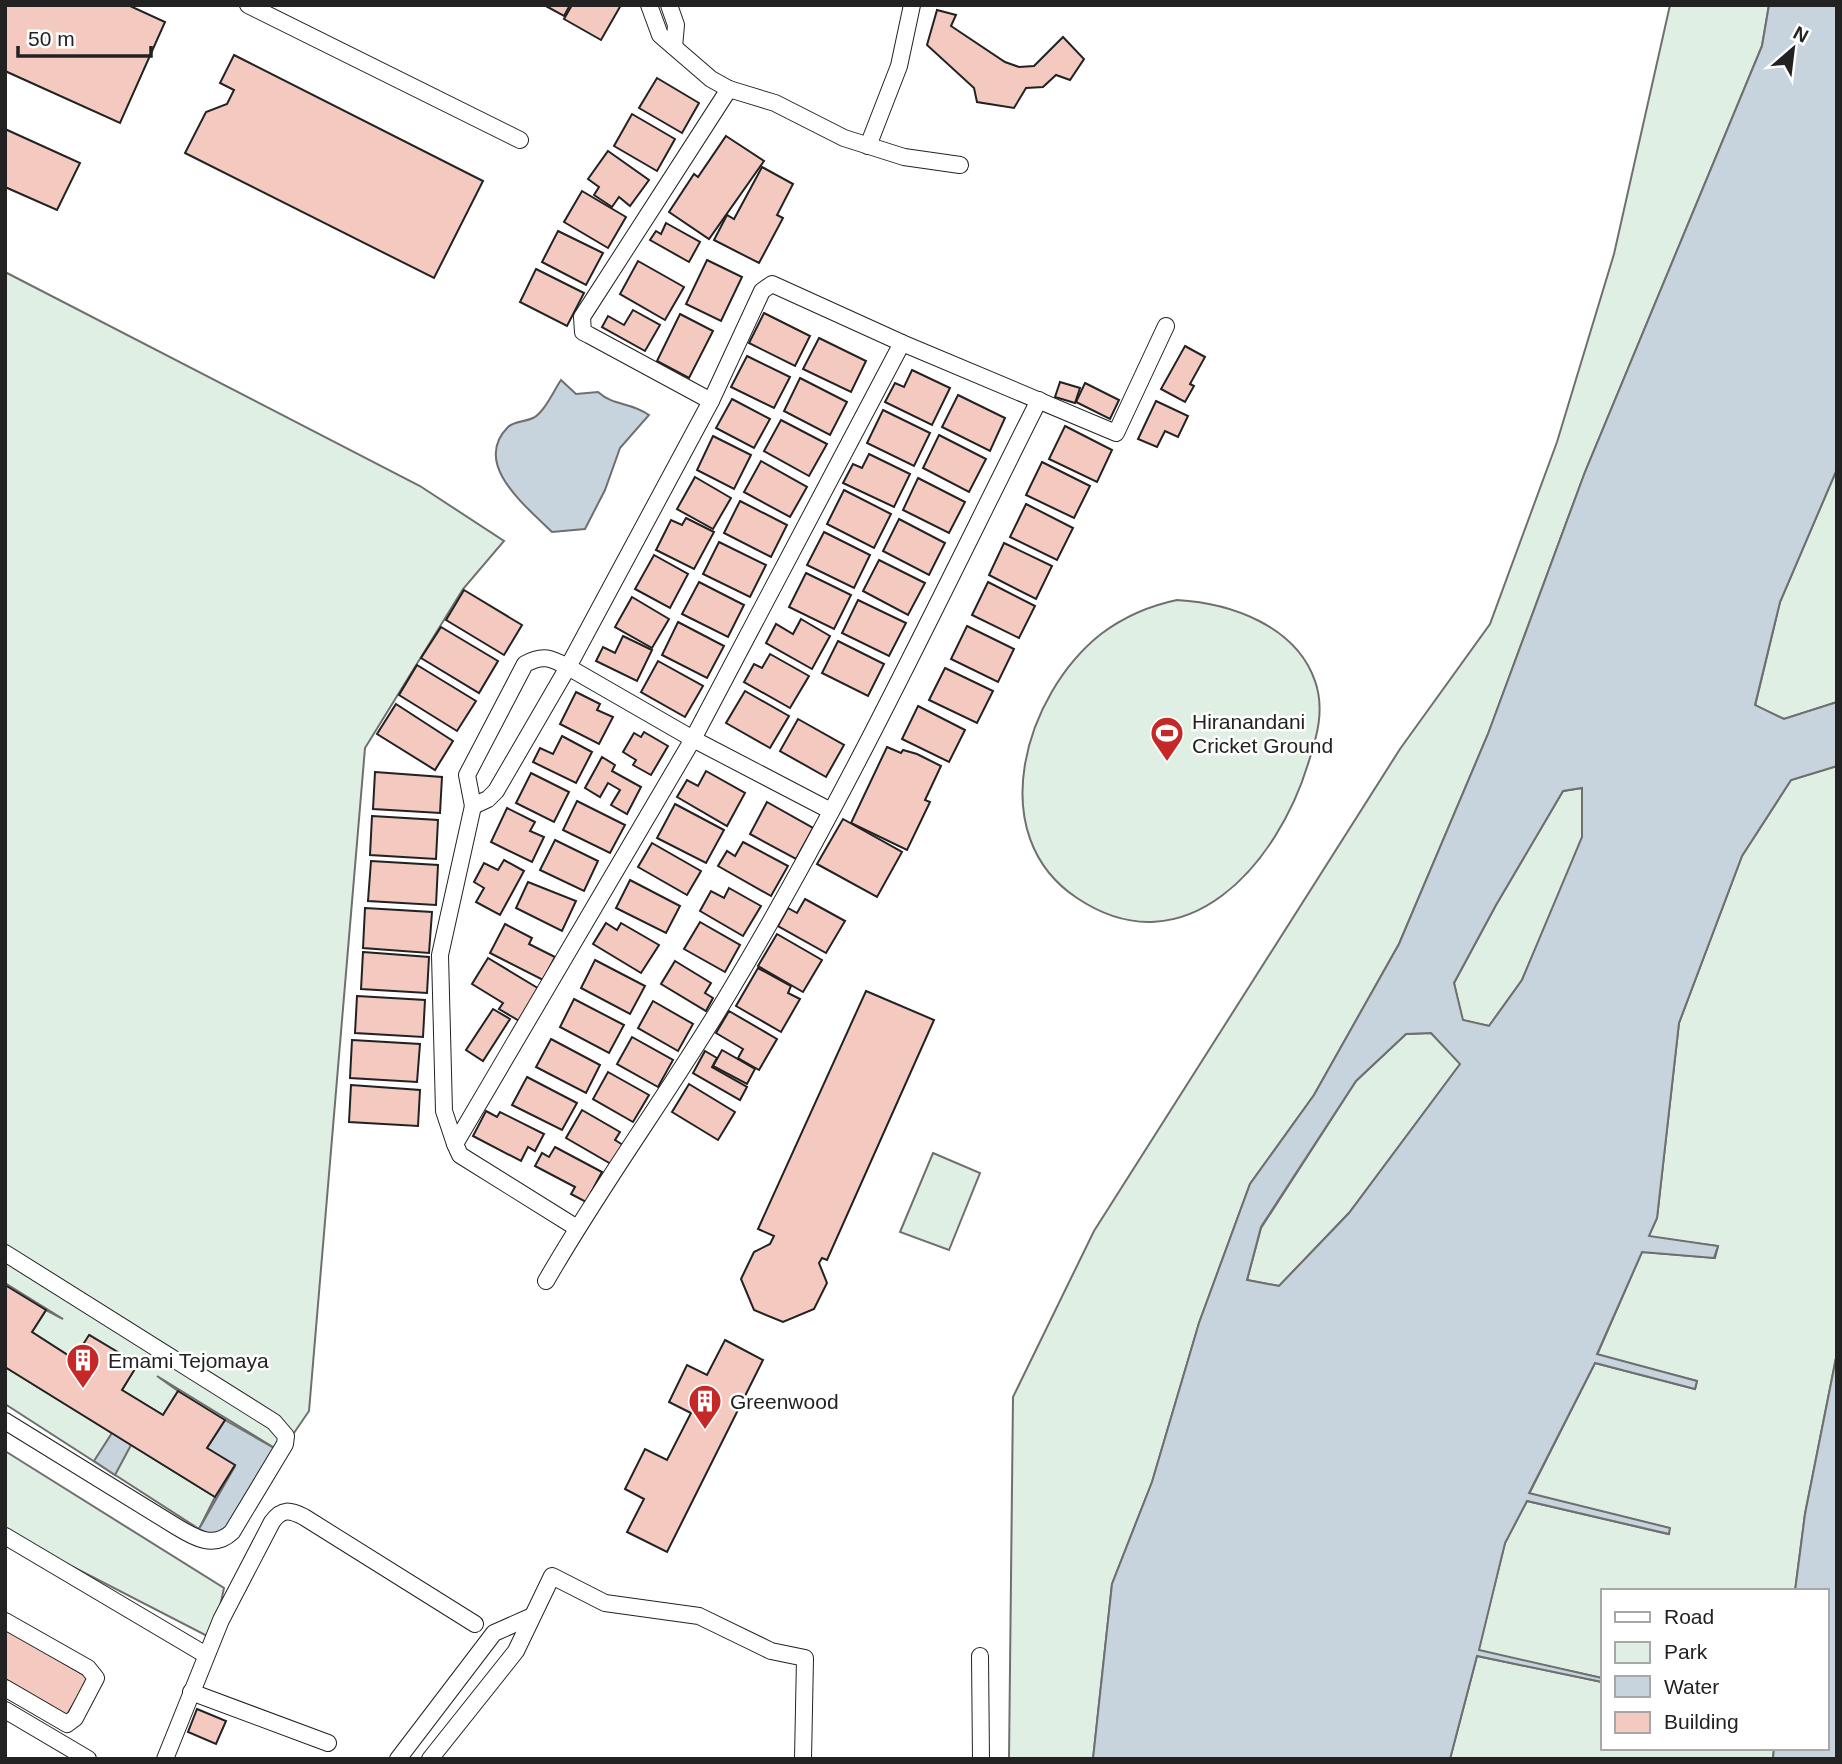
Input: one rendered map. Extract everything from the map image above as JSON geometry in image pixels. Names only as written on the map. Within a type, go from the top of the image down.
[{"type":"street","points":[[248,5],[520,140]]},
{"type":"street","points":[[649,5],[660,35],[729,89],[775,103],[844,138],[868,146],[904,157],[960,165]]},
{"type":"street","points":[[669,5],[676,25],[674,47]]},
{"type":"street","points":[[868,146],[899,66],[912,5]]},
{"type":"street","points":[[711,401],[583,332],[580,324],[729,89]]},
{"type":"street","points":[[473,806],[488,799],[496,791],[568,667],[711,401],[765,285],[772,284],[901,344],[1116,433],[1167,326]]},
{"type":"street","points":[[455,1143],[693,738],[901,344]]},
{"type":"street","points":[[546,1281],[577,1228],[733,987],[831,811],[1039,400]]},
{"type":"street","points":[[577,1228],[460,1155],[444,1111],[440,955],[473,806],[467,775],[526,664],[547,656],[831,811]]},
{"type":"street","points":[[5,1254],[274,1422],[286,1436],[285,1444],[232,1532],[225,1539],[212,1542],[187,1533],[5,1421]]},
{"type":"street","points":[[165,1759],[206,1655],[272,1521],[286,1510],[304,1517],[475,1624]]},
{"type":"street","points":[[5,1536],[206,1655]]},
{"type":"street","points":[[430,1759],[516,1651],[530,1616],[552,1576],[605,1603],[699,1616],[771,1651],[805,1658],[803,1759]]},
{"type":"street","points":[[398,1759],[494,1633],[530,1616]]},
{"type":"street","points":[[5,1620],[88,1668],[96,1678],[75,1718],[67,1724],[5,1688]]},
{"type":"street","points":[[980,1656],[981,1759]]},
{"type":"street","points":[[191,1692],[328,1743]]},
{"type":"street","points":[[5,1710],[88,1759]]},
{"type":"green space","points":[[1670,5],[1769,5],[1762,46],[1585,472],[1488,734],[1399,944],[1314,1095],[1250,1184],[1199,1323],[1152,1482],[1112,1584],[1093,1759],[1009,1759],[1013,1397],[1094,1231],[1400,749],[1490,624],[1557,442],[1614,254]]},
{"type":"green space","points":[[5,272],[420,486],[504,541],[463,589],[365,748],[309,1411],[281,1452],[157,1376],[178,1391],[163,1415],[122,1390],[137,1364],[90,1335],[74,1359],[32,1332],[46,1310],[63,1319],[5,1283]]},
{"type":"green space","points":[[1837,469],[1837,702],[1784,719],[1755,706],[1780,602]]},
{"type":"green space","name":"Hiranandani Cricket Ground","points":[[1177,600],[1239,612],[1277,632],[1306,662],[1318,691],[1320,712],[1308,764],[1294,801],[1275,837],[1250,869],[1222,895],[1190,914],[1155,922],[1117,917],[1077,898],[1048,871],[1030,839],[1023,803],[1025,765],[1035,727],[1052,692],[1074,660],[1101,634],[1119,622],[1156,605]]},
{"type":"green space","points":[[1837,766],[1837,1353],[1805,1514],[1795,1589],[1601,1589],[1601,1678],[1478,1651],[1505,1543],[1527,1501],[1668,1534],[1669,1528],[1529,1494],[1595,1363],[1695,1389],[1697,1381],[1597,1355],[1642,1252],[1715,1258],[1718,1246],[1648,1237],[1657,1218],[1679,1023],[1742,856],[1791,780]]},
{"type":"green space","points":[[1582,788],[1583,837],[1522,980],[1489,1026],[1462,1020],[1454,983],[1563,791]]},
{"type":"green space","points":[[1431,1033],[1461,1063],[1349,1213],[1279,1286],[1247,1280],[1261,1228],[1356,1081],[1406,1034]]},
{"type":"green space","points":[[933,1153],[980,1173],[949,1250],[900,1232]]},
{"type":"green space","points":[[5,1367],[215,1497],[199,1529],[5,1404]]},
{"type":"green space","points":[[5,1451],[224,1588],[213,1639],[5,1532]]},
{"type":"green space","points":[[1477,1656],[1601,1682],[1601,1750],[1774,1750],[1773,1759],[1450,1759]]},
{"type":"water","points":[[1769,5],[1837,5],[1837,469],[1780,602],[1755,705],[1784,719],[1837,702],[1837,766],[1791,780],[1742,856],[1679,1023],[1657,1218],[1649,1236],[1718,1246],[1714,1258],[1642,1252],[1597,1354],[1697,1381],[1695,1389],[1595,1363],[1529,1493],[1670,1528],[1669,1534],[1527,1501],[1505,1543],[1479,1650],[1601,1678],[1601,1682],[1477,1656],[1450,1759],[1093,1759],[1112,1584],[1152,1482],[1199,1323],[1250,1184],[1314,1095],[1399,944],[1488,734],[1585,472],[1762,46]],"holes":[[[1582,788],[1582,837],[1522,980],[1489,1026],[1463,1020],[1454,983],[1563,791]],[[1431,1033],[1460,1064],[1349,1213],[1279,1286],[1247,1280],[1261,1227],[1356,1081],[1406,1034]]]},
{"type":"water","points":[[561,380],[576,394],[598,392],[610,400],[649,415],[620,448],[605,490],[585,529],[552,532],[517,498],[499,470],[496,456],[498,441],[508,427],[537,415]]},
{"type":"water","points":[[1837,1353],[1837,1759],[1773,1759],[1774,1750],[1828,1750],[1828,1589],[1795,1589],[1805,1514]]},
{"type":"water","points":[[225,1420],[281,1452],[220,1540],[199,1529],[235,1466],[207,1448]]},
{"type":"water","points":[[112,1433],[131,1445],[115,1475],[94,1461]]},
{"type":"building","points":[[5,5],[128,5],[165,22],[120,123],[5,71]]},
{"type":"building","points":[[544,5],[570,5],[564,16]]},
{"type":"building","points":[[572,5],[621,5],[601,40],[564,19]]},
{"type":"building","points":[[937,10],[956,15],[951,26],[1005,62],[1019,67],[1034,66],[1063,37],[1084,59],[1070,80],[1056,75],[1043,87],[1026,88],[1014,108],[977,102],[974,88],[927,45]]},
{"type":"building","points":[[234,55],[483,181],[434,278],[185,153],[206,112],[227,104],[234,90],[220,83]]},
{"type":"building","points":[[657,78],[699,103],[682,133],[639,108]]},
{"type":"building","points":[[632,114],[675,139],[657,171],[614,146]]},
{"type":"building","points":[[5,129],[80,163],[57,210],[5,187]]},
{"type":"building","points":[[726,136],[764,161],[709,239],[669,212],[694,174],[698,177]]},
{"type":"building","points":[[608,151],[649,180],[630,206],[619,197],[612,207],[594,195],[599,187],[588,179]]},
{"type":"building","points":[[762,167],[793,184],[777,215],[783,218],[759,263],[714,240],[727,215],[734,219]]},
{"type":"building","points":[[582,191],[626,217],[608,248],[564,222]]},
{"type":"building","points":[[666,223],[700,242],[689,262],[650,240],[656,231],[661,234]]},
{"type":"building","points":[[558,231],[603,253],[586,285],[542,262]]},
{"type":"building","points":[[707,260],[742,277],[721,321],[686,304]]},
{"type":"building","points":[[638,261],[684,287],[665,320],[620,294]]},
{"type":"building","points":[[536,269],[584,293],[567,326],[520,302]]},
{"type":"building","points":[[633,310],[660,325],[645,351],[602,327],[608,316],[624,325]]},
{"type":"building","points":[[764,313],[810,336],[795,366],[749,343]]},
{"type":"building","points":[[680,314],[713,331],[689,378],[657,361]]},
{"type":"building","points":[[819,338],[866,361],[851,392],[803,369]]},
{"type":"building","points":[[1185,346],[1205,357],[1190,384],[1194,386],[1185,402],[1161,389]]},
{"type":"building","points":[[747,356],[790,377],[774,408],[731,387]]},
{"type":"building","points":[[912,370],[950,388],[932,425],[885,402],[895,383],[904,387]]},
{"type":"building","points":[[800,378],[847,402],[830,435],[784,411]]},
{"type":"building","points":[[1060,382],[1080,388],[1075,403],[1055,397]]},
{"type":"building","points":[[1085,383],[1119,400],[1110,419],[1076,402]]},
{"type":"building","points":[[958,395],[1005,418],[990,451],[942,427]]},
{"type":"building","points":[[732,399],[770,419],[754,448],[716,428]]},
{"type":"building","points":[[1156,401],[1188,416],[1178,437],[1165,431],[1157,447],[1138,439]]},
{"type":"building","points":[[883,410],[930,433],[914,466],[867,443]]},
{"type":"building","points":[[781,420],[827,444],[809,476],[764,451]]},
{"type":"building","points":[[1065,426],[1112,450],[1097,482],[1049,459]]},
{"type":"building","points":[[939,435],[986,459],[969,492],[923,468]]},
{"type":"building","points":[[713,436],[751,455],[734,489],[697,470]]},
{"type":"building","points":[[869,454],[910,474],[894,507],[843,483],[853,464],[862,468]]},
{"type":"building","points":[[761,461],[807,487],[790,517],[744,492]]},
{"type":"building","points":[[1042,462],[1090,486],[1074,518],[1026,495]]},
{"type":"building","points":[[695,477],[731,498],[713,529],[677,509]]},
{"type":"building","points":[[918,478],[965,502],[949,533],[903,510]]},
{"type":"building","points":[[844,490],[891,514],[874,548],[827,524]]},
{"type":"building","points":[[740,501],[787,525],[771,557],[724,533]]},
{"type":"building","points":[[1026,504],[1073,528],[1057,560],[1010,537]]},
{"type":"building","points":[[686,518],[714,532],[694,569],[656,550],[671,520],[682,525]]},
{"type":"building","points":[[899,519],[945,543],[929,575],[883,551]]},
{"type":"building","points":[[824,532],[870,555],[854,588],[807,565]]},
{"type":"building","points":[[719,542],[766,565],[750,597],[703,574]]},
{"type":"building","points":[[1004,543],[1052,566],[1036,599],[989,575]]},
{"type":"building","points":[[654,555],[688,574],[670,608],[635,589]]},
{"type":"building","points":[[879,560],[925,583],[908,615],[863,591]]},
{"type":"building","points":[[806,573],[851,595],[834,629],[789,607]]},
{"type":"building","points":[[699,582],[744,605],[728,637],[682,614]]},
{"type":"building","points":[[988,582],[1035,606],[1019,638],[972,615]]},
{"type":"building","points":[[464,590],[522,625],[504,655],[446,620]]},
{"type":"building","points":[[632,597],[669,619],[652,648],[615,627]]},
{"type":"building","points":[[858,600],[906,623],[889,656],[842,633]]},
{"type":"building","points":[[801,619],[830,636],[812,669],[766,643],[776,624],[793,634]]},
{"type":"building","points":[[678,622],[724,646],[707,678],[662,655]]},
{"type":"building","points":[[967,626],[1014,649],[998,682],[951,659]]},
{"type":"building","points":[[441,627],[498,661],[479,693],[421,658]]},
{"type":"building","points":[[623,636],[652,650],[637,681],[596,661],[603,647],[615,653]]},
{"type":"building","points":[[838,641],[884,664],[868,696],[822,673]]},
{"type":"building","points":[[770,654],[809,676],[790,708],[744,682],[754,664],[762,668]]},
{"type":"building","points":[[658,661],[703,686],[685,717],[641,692]]},
{"type":"building","points":[[417,665],[476,701],[457,731],[399,695]]},
{"type":"building","points":[[945,668],[993,691],[977,723],[929,700]]},
{"type":"building","points":[[745,691],[789,716],[770,748],[726,723]]},
{"type":"building","points":[[576,692],[600,704],[597,710],[613,717],[599,744],[560,724]]},
{"type":"building","points":[[396,704],[453,741],[435,770],[377,734]]},
{"type":"building","points":[[918,706],[965,730],[949,762],[902,739]]},
{"type":"building","points":[[798,719],[844,745],[826,777],[780,751]]},
{"type":"building","points":[[644,732],[668,746],[651,775],[633,765],[636,760],[623,752],[634,733],[641,737]]},
{"type":"building","points":[[562,736],[592,752],[576,783],[533,762],[540,748],[553,754]]},
{"type":"building","points":[[887,747],[901,753],[903,750],[917,754],[941,766],[925,800],[930,802],[907,850],[851,823]]},
{"type":"building","points":[[602,757],[615,765],[612,771],[641,787],[627,814],[611,805],[620,790],[608,783],[600,797],[585,788]]},
{"type":"building","points":[[706,771],[745,793],[727,826],[677,797],[687,780],[698,786]]},
{"type":"building","points":[[375,772],[442,777],[440,813],[373,809]]},
{"type":"building","points":[[531,773],[569,792],[554,822],[516,803]]},
{"type":"building","points":[[577,801],[625,825],[610,853],[563,830]]},
{"type":"building","points":[[767,802],[813,828],[796,859],[750,834]]},
{"type":"building","points":[[675,804],[724,830],[706,863],[657,838]]},
{"type":"building","points":[[507,808],[535,822],[530,831],[544,837],[532,862],[491,842]]},
{"type":"building","points":[[372,816],[438,820],[436,859],[370,855]]},
{"type":"building","points":[[843,819],[902,852],[877,897],[817,864]]},
{"type":"building","points":[[555,840],[598,861],[584,891],[540,870]]},
{"type":"building","points":[[743,842],[788,866],[771,896],[718,866],[727,851],[735,856]]},
{"type":"building","points":[[652,843],[701,871],[687,895],[638,867]]},
{"type":"building","points":[[504,860],[524,871],[500,915],[476,902],[484,888],[474,882],[484,863],[498,870]]},
{"type":"building","points":[[371,861],[438,865],[436,905],[368,901]]},
{"type":"building","points":[[630,880],[680,906],[666,933],[616,908]]},
{"type":"building","points":[[528,882],[576,901],[562,931],[516,908]]},
{"type":"building","points":[[729,888],[761,906],[743,936],[700,911],[711,891],[724,898]]},
{"type":"building","points":[[805,899],[845,921],[826,953],[778,926],[788,908],[797,913]]},
{"type":"building","points":[[365,908],[432,912],[429,953],[363,948]]},
{"type":"building","points":[[700,922],[740,945],[725,972],[684,949]]},
{"type":"building","points":[[606,923],[617,930],[621,923],[659,945],[641,973],[593,944]]},
{"type":"building","points":[[505,924],[532,938],[529,944],[555,957],[543,980],[490,953]]},
{"type":"building","points":[[777,934],[822,960],[803,992],[758,966]]},
{"type":"building","points":[[363,952],[429,957],[427,993],[361,989]]},
{"type":"building","points":[[488,958],[541,990],[521,1022],[499,1009],[503,1003],[472,984]]},
{"type":"building","points":[[595,960],[645,986],[630,1014],[581,988]]},
{"type":"building","points":[[675,961],[711,983],[705,993],[713,998],[706,1011],[661,984]]},
{"type":"building","points":[[758,968],[791,986],[788,993],[800,999],[781,1032],[736,1006]]},
{"type":"building","points":[[866,991],[934,1020],[827,1260],[822,1258],[819,1263],[827,1283],[814,1309],[783,1322],[754,1310],[741,1279],[754,1252],[770,1244],[774,1236],[758,1229]]},
{"type":"building","points":[[357,996],[425,1000],[423,1037],[355,1033]]},
{"type":"building","points":[[574,999],[624,1025],[609,1053],[560,1027]]},
{"type":"building","points":[[653,1001],[693,1024],[678,1051],[638,1028]]},
{"type":"building","points":[[493,1009],[510,1019],[483,1061],[466,1050]]},
{"type":"building","points":[[729,1011],[777,1039],[759,1070],[738,1058],[743,1049],[716,1033]]},
{"type":"building","points":[[632,1037],[673,1060],[658,1087],[617,1064]]},
{"type":"building","points":[[551,1039],[600,1065],[586,1093],[536,1067]]},
{"type":"building","points":[[352,1040],[420,1044],[417,1082],[350,1078]]},
{"type":"building","points":[[722,1050],[755,1069],[747,1084],[713,1066]]},
{"type":"building","points":[[705,1051],[717,1058],[712,1067],[747,1087],[740,1100],[693,1073]]},
{"type":"building","points":[[608,1072],[649,1095],[633,1122],[593,1099]]},
{"type":"building","points":[[527,1077],[577,1103],[562,1130],[512,1105]]},
{"type":"building","points":[[689,1084],[735,1112],[718,1140],[672,1112]]},
{"type":"building","points":[[351,1085],[420,1090],[418,1126],[349,1122]]},
{"type":"building","points":[[582,1110],[620,1132],[615,1140],[623,1145],[611,1164],[566,1138]]},
{"type":"building","points":[[486,1111],[497,1117],[500,1112],[544,1134],[535,1151],[528,1147],[521,1161],[473,1136]]},
{"type":"building","points":[[555,1147],[602,1172],[586,1202],[571,1194],[575,1187],[535,1166],[542,1153],[549,1157]]},
{"type":"building","name":"Emami Tejomaya","points":[[5,1285],[46,1310],[32,1332],[74,1359],[89,1335],[138,1364],[122,1390],[163,1415],[178,1391],[225,1420],[207,1448],[235,1465],[215,1497],[5,1367]]},
{"type":"building","name":"Greenwood","points":[[725,1340],[763,1360],[667,1552],[627,1532],[644,1499],[625,1489],[645,1449],[667,1460],[691,1413],[669,1402],[687,1365],[707,1375]]},
{"type":"building","points":[[5,1629],[89,1678],[67,1715],[5,1679]]},
{"type":"building","points":[[197,1709],[226,1721],[216,1744],[188,1732]]},
{"type":"place","name":"Hiranandani Cricket Ground","points":[[1167,763]]},
{"type":"place","name":"Emami Tejomaya","points":[[83,1390]]},
{"type":"place","name":"Greenwood","points":[[705,1431]]}]
